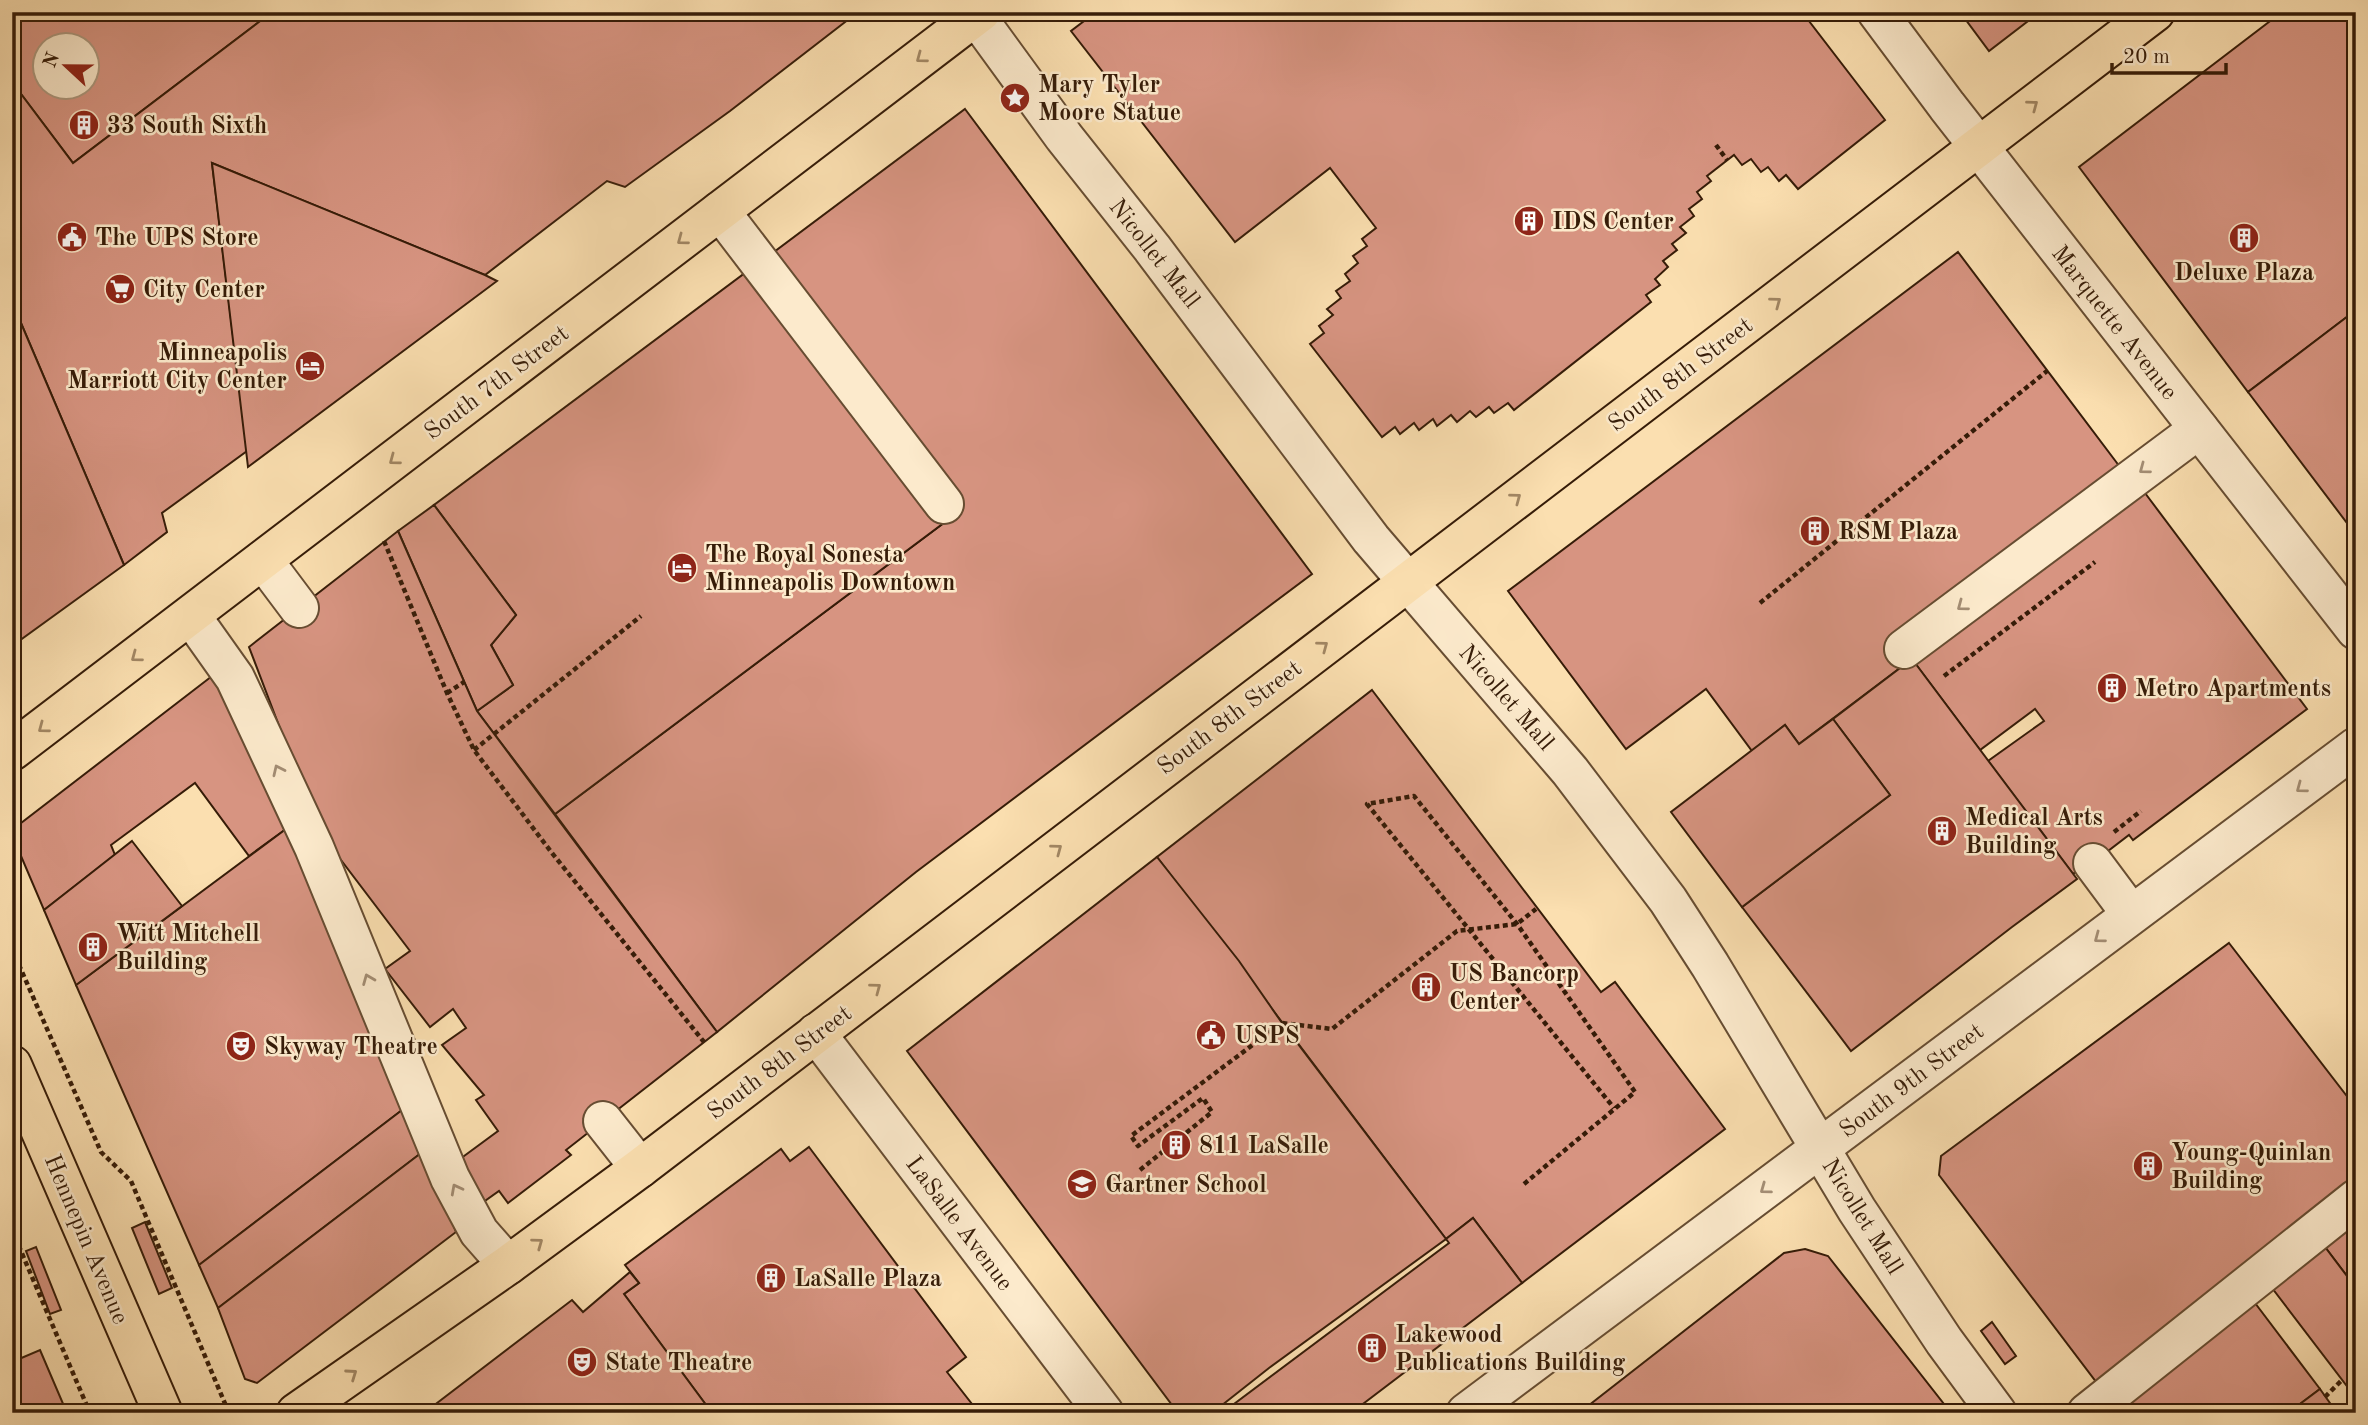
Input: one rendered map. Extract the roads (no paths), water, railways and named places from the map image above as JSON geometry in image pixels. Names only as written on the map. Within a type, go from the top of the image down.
[{"type":"main road","name":"South 8th Street","points":[[296,1413],[508,1265],[640,1168],[2155,12]]},
{"type":"main road","name":"South 7th Street","points":[[12,751],[976,14]]},
{"type":"main road","name":"Hennepin Avenue","points":[[12,1065],[163,1413]]},
{"type":"street","name":"Marquette Avenue","points":[[1877,12],[1979,147],[2356,629]]},
{"type":"street","name":"Nicollet Mall","points":[[976,14],[1063,137],[1152,248],[1371,539],[1570,771],[1668,900],[1857,1210],[1944,1341],[1997,1413]]},
{"type":"street","points":[[720,211],[944,504]]},
{"type":"street","points":[[1904,649],[2199,429]]},
{"type":"street","points":[[262,560],[299,608]]},
{"type":"street","points":[[191,616],[236,678],[314,847],[450,1178],[479,1232],[508,1265]]},
{"type":"street","name":"South 9th Street","points":[[1466,1413],[2356,747]]},
{"type":"street","points":[[2093,863],[2132,914]]},
{"type":"street","name":"LaSalle Avenue","points":[[816,1033],[1104,1413]]},
{"type":"street","points":[[603,1121],[640,1168]]},
{"type":"street","points":[[2087,1413],[2356,1199]]},
{"type":"place","name":"Mary Tyler Moore Statue","points":[[1015,98]]},
{"type":"place","name":"33 South Sixth","points":[[84,125]]},
{"type":"place","name":"IDS Center","points":[[1529,221]]},
{"type":"place","name":"The UPS Store","points":[[72,237]]},
{"type":"place","name":"Deluxe Plaza","points":[[2244,238]]},
{"type":"place","name":"City Center","points":[[120,289]]},
{"type":"place","name":"Minneapolis Marriott City Center","points":[[310,366]]},
{"type":"place","name":"RSM Plaza","points":[[1815,531]]},
{"type":"place","name":"The Royal Sonesta Minneapolis Downtown","points":[[682,568]]},
{"type":"place","name":"Metro Apartments","points":[[2112,688]]},
{"type":"place","name":"Medical Arts Building","points":[[1942,831]]},
{"type":"place","name":"Witt Mitchell Building","points":[[93,947]]},
{"type":"place","name":"US Bancorp Center","points":[[1426,987]]},
{"type":"place","name":"USPS","points":[[1211,1035]]},
{"type":"place","name":"Skyway Theatre","points":[[241,1046]]},
{"type":"place","name":"811 LaSalle","points":[[1176,1145]]},
{"type":"place","name":"Young-Quinlan Building","points":[[2148,1166]]},
{"type":"place","name":"Gartner School","points":[[1082,1184]]},
{"type":"place","name":"LaSalle Plaza","points":[[771,1278]]},
{"type":"place","name":"Lakewood Publications Building","points":[[1372,1348]]},
{"type":"place","name":"State Theatre","points":[[582,1362]]}]
